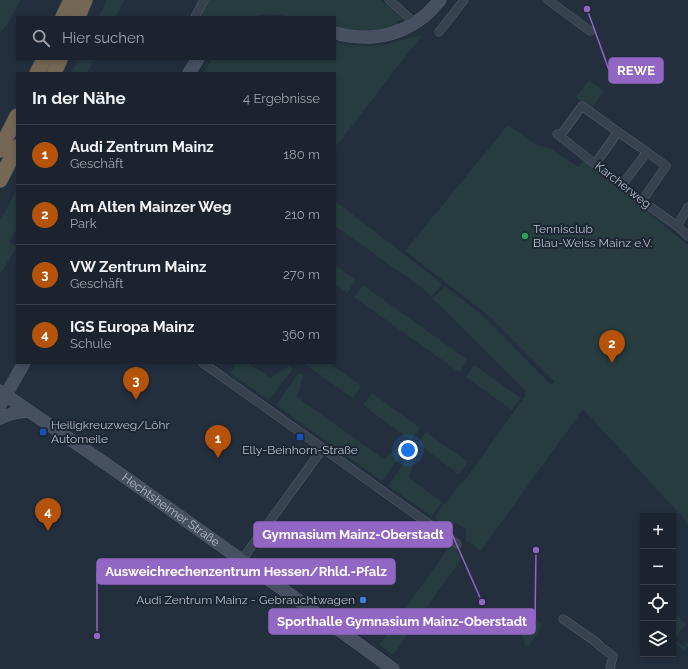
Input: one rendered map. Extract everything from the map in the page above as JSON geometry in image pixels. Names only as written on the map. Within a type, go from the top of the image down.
[{"type":"highway","points":[[64,16],[81,5]]},
{"type":"highway","points":[[38,72],[44,60]]},
{"type":"highway","points":[[54,72],[60,60]]},
{"type":"highway","points":[[0,150],[16,118]]},
{"type":"highway","points":[[0,180],[16,150]]},
{"type":"street","points":[[196,16],[204,0]]},
{"type":"street","points":[[389,0],[416,23]]},
{"type":"street","points":[[336,33],[351,37],[366,38],[378,37],[398,32],[416,23],[440,0]]},
{"type":"street","points":[[439,32],[464,0]]},
{"type":"street","points":[[548,0],[590,30]]},
{"type":"street","points":[[190,72],[197,60]]},
{"type":"street","name":"Karcherweg","points":[[618,132],[582,106],[559,135],[688,236]]},
{"type":"street","points":[[595,164],[618,132],[666,166],[642,200]]},
{"type":"street","points":[[622,185],[647,152]]},
{"type":"street","points":[[677,226],[688,207]]},
{"type":"street","points":[[2,397],[23,364]]},
{"type":"street","points":[[204,364],[457,544]]},
{"type":"street","name":"Hechtsheimer Straße","points":[[2,397],[29,411],[122,475],[393,669]]},
{"type":"street","points":[[0,418],[6,415],[29,411]]},
{"type":"street","points":[[241,561],[323,448]]},
{"type":"street","points":[[563,619],[613,656],[610,669]]},
{"type":"green space","points":[[0,0],[20,0],[9,22],[0,33]]},
{"type":"green space","points":[[107,0],[124,0],[116,16],[99,16]]},
{"type":"green space","points":[[208,0],[380,0],[403,19],[397,22],[399,26],[374,32],[336,29],[336,16],[286,16],[268,14],[255,16],[200,16]]},
{"type":"green space","points":[[422,36],[336,147],[336,72],[204,72],[211,60],[336,60],[336,43],[371,46],[384,45],[412,37]]},
{"type":"green space","points":[[78,60],[94,60],[88,72],[72,72]]},
{"type":"green space","points":[[589,80],[604,91],[592,108],[576,97]]},
{"type":"green space","points":[[508,125],[536,145],[549,148],[578,167],[584,161],[688,245],[688,525],[583,409],[481,551],[466,540],[466,529],[457,523],[446,527],[434,518],[444,503],[446,504],[463,480],[464,481],[526,395],[524,393],[526,391],[432,298],[445,286],[487,319],[551,385],[554,381],[489,316],[405,251]]},
{"type":"green space","points":[[16,189],[16,230],[9,242],[16,246],[16,249],[0,274],[0,219],[8,207]]},
{"type":"green space","points":[[336,202],[443,284],[431,296],[336,227]]},
{"type":"green space","points":[[336,266],[356,280],[347,293],[336,285]]},
{"type":"green space","points":[[363,285],[468,360],[459,372],[354,297]]},
{"type":"green space","points":[[236,364],[249,364],[270,378],[289,366],[293,369],[269,400],[230,373]]},
{"type":"green space","points":[[305,364],[330,364],[361,386],[353,398]]},
{"type":"green space","points":[[474,365],[521,398],[512,410],[466,377]]},
{"type":"green space","points":[[298,374],[303,375],[297,397],[383,459],[401,446],[405,449],[382,481],[276,405]]},
{"type":"green space","points":[[372,393],[420,428],[411,440],[363,405]]},
{"type":"green space","points":[[426,432],[468,462],[459,474],[418,444]]},
{"type":"green space","points":[[413,454],[415,456],[409,478],[442,502],[432,516],[388,486],[410,455]]},
{"type":"green space","points":[[450,546],[463,556],[393,655],[379,645]]},
{"type":"green space","points":[[677,616],[681,618],[680,620],[686,624],[676,637],[676,621]]},
{"type":"green space","points":[[534,617],[542,625],[534,639],[526,648],[522,635]]},
{"type":"green space","points":[[676,641],[684,647],[688,642],[688,645],[684,650],[676,643]]},
{"type":"place","name":"REWE","points":[[587,9]]},
{"type":"place","name":"Tennisclub Blau-Weiss Mainz e.V.","points":[[525,236]]},
{"type":"place","name":"Am Alten Mainzer Weg","points":[[612,363]]},
{"type":"place","name":"VW Zentrum Mainz","points":[[136,400]]},
{"type":"place","name":"Heiligkreuzweg/Löhr Automeile","points":[[43,432]]},
{"type":"place","name":"Elly-Beinhorn-Straße","points":[[300,437]]},
{"type":"place","name":"Audi Zentrum Mainz","points":[[218,458]]},
{"type":"place","name":"IGS Europa Mainz","points":[[48,531]]},
{"type":"place","name":"Sporthalle Gymnasium Mainz-Oberstadt","points":[[536,550]]},
{"type":"place","name":"Audi Zentrum Mainz - Gebrauchtwagen","points":[[363,600]]},
{"type":"place","name":"Gymnasium Mainz-Oberstadt","points":[[482,602]]},
{"type":"place","name":"Ausweichrechenzentrum Hessen/Rhld.-Pfalz","points":[[97,636]]}]
